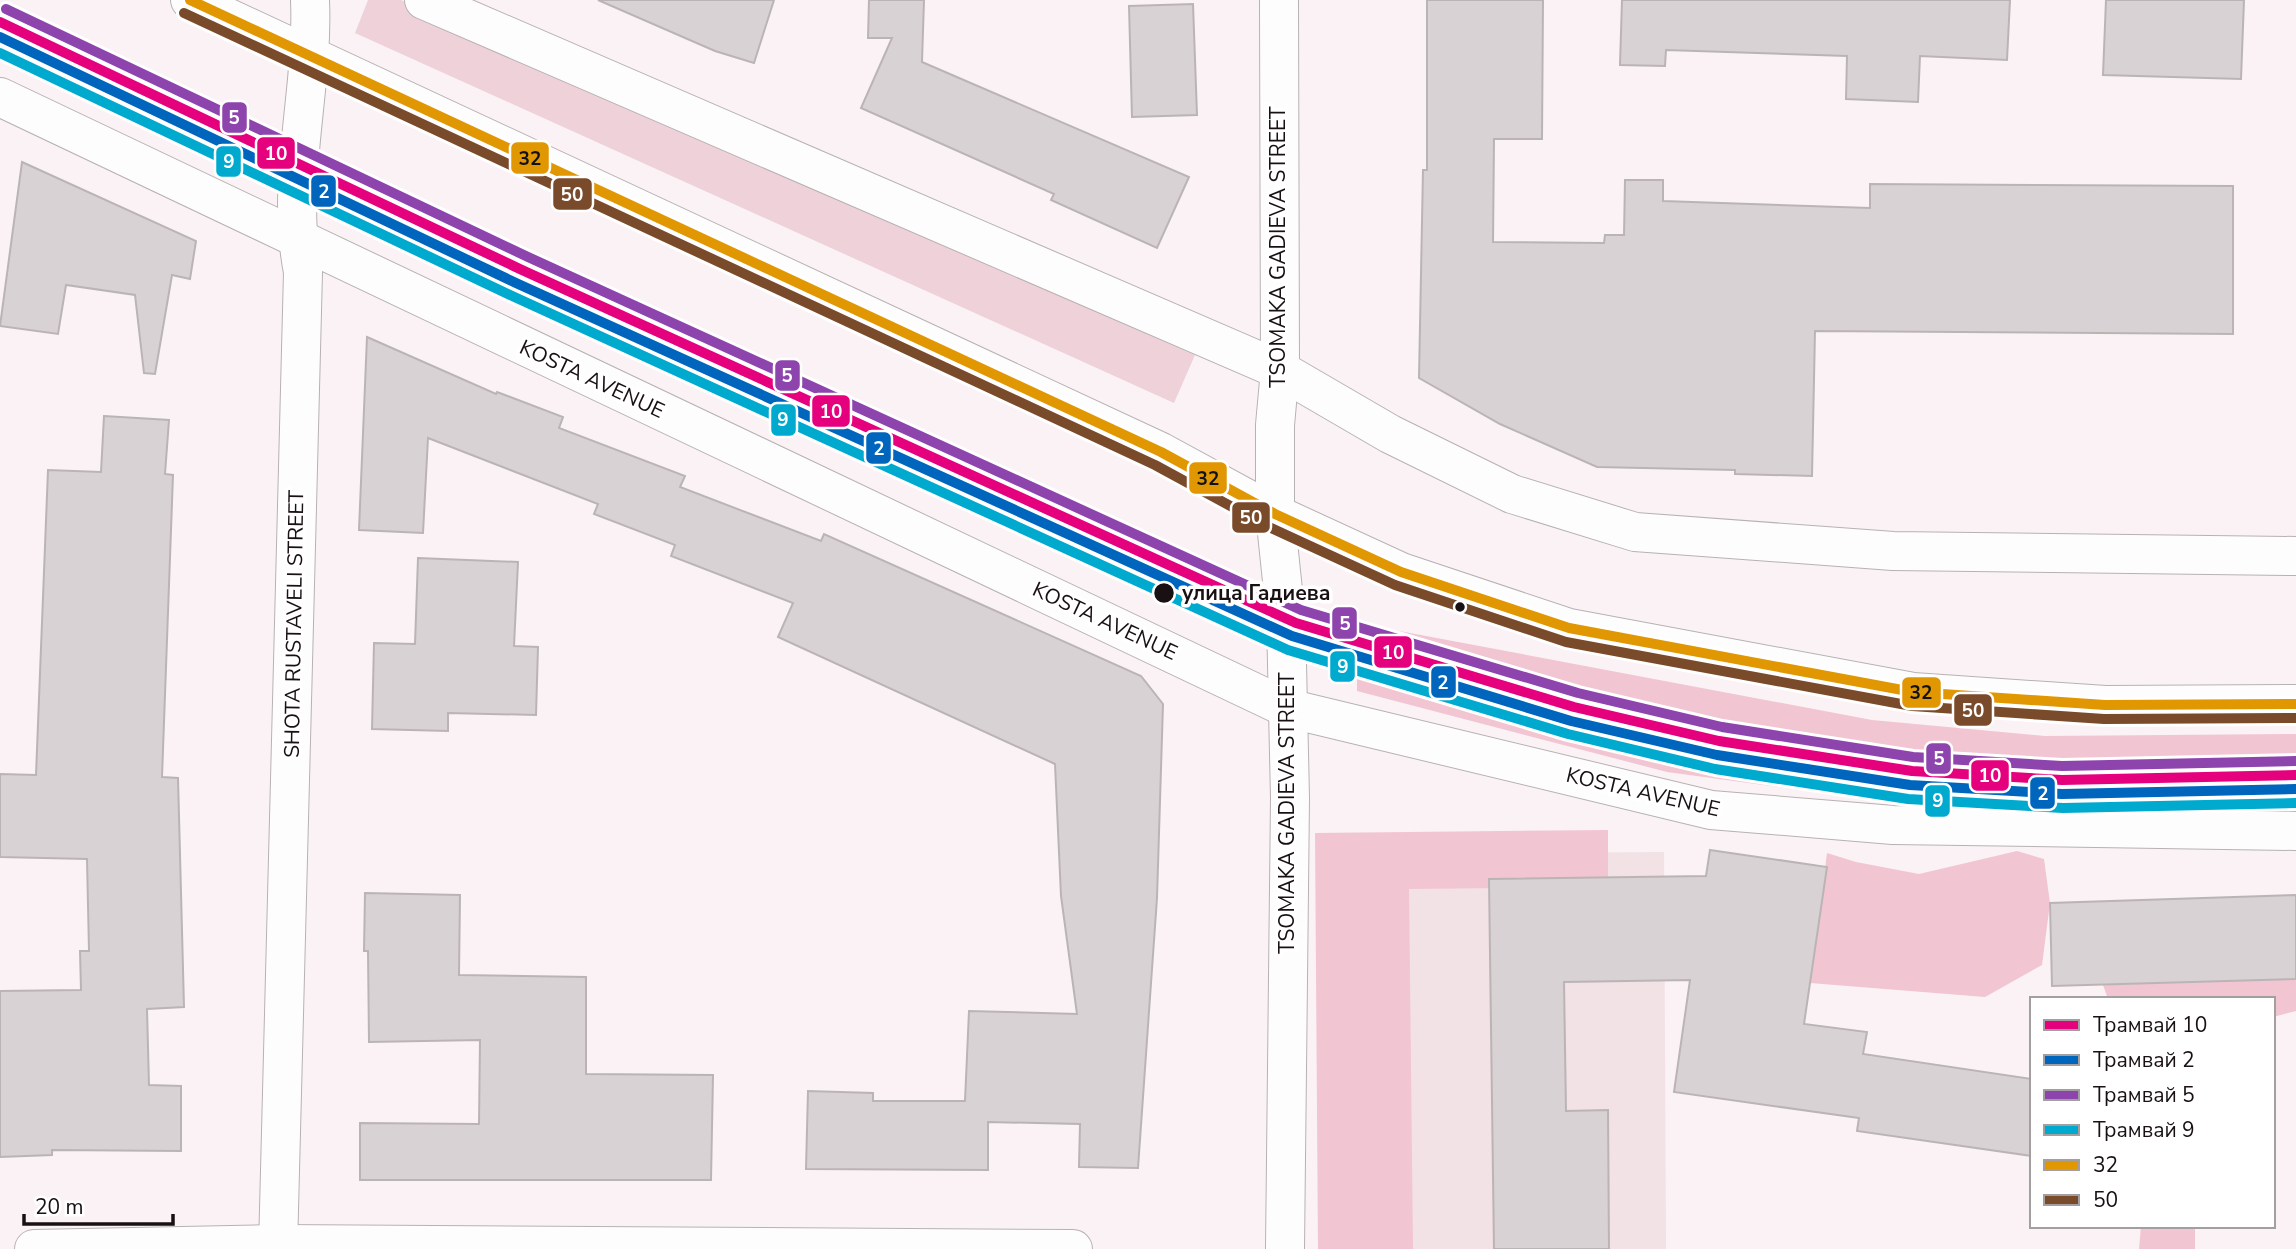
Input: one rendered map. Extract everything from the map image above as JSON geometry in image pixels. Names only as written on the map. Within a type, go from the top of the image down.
[{"type":"street","points":[[190,0],[1161,452],[1275,514],[1401,572],[1569,628],[1913,692],[2105,705],[2296,704]]},
{"type":"street","name":"SHOTA RUSTAVELI STREET","points":[[278,1246],[303,272],[297,239],[295,186],[311,57],[310,0]]},
{"type":"street","points":[[424,0],[1280,370],[1390,434],[1512,494],[1635,533],[1893,551],[2296,556]]},
{"type":"street","name":"TSOMAKA GADIEVA STREET","points":[[1279,0],[1280,370],[1275,425],[1275,514],[1286,619],[1290,798],[1284,1249]]},
{"type":"street","name":"KOSTA AVENUE","points":[[0,97],[1287,708],[1710,810],[1893,825],[2296,831]]},
{"type":"street","points":[[34,1249],[278,1246],[1073,1249]]},
{"type":"shaded area","points":[[368,0],[401,0],[1195,355],[1174,403],[355,33]]},
{"type":"shaded area","points":[[1378,627],[1872,720],[2045,736],[2296,734],[2296,813],[1957,811],[1667,772],[1357,691],[1357,661]]},
{"type":"shaded area","points":[[1608,830],[1608,887],[1409,889],[1413,1249],[1318,1249],[1315,833]]},
{"type":"shaded area","points":[[2017,851],[2044,859],[2050,903],[2042,965],[1985,997],[1810,983],[1827,853],[1856,862],[1919,874]]},
{"type":"shaded area","points":[[1664,852],[1666,1249],[1377,1249],[1374,854]]},
{"type":"shaded area","points":[[2296,979],[2296,1011],[2275,1016],[2275,997],[2107,997],[2103,985]]},
{"type":"shaded area","points":[[2141,1228],[2195,1228],[2195,1249],[2139,1249]]},
{"type":"building","points":[[598,0],[774,0],[754,63],[715,51]]},
{"type":"building","points":[[869,0],[924,0],[922,62],[1189,177],[1157,248],[1051,200],[1054,194],[861,108],[892,38],[868,38]]},
{"type":"building","points":[[1427,0],[1543,0],[1542,139],[1494,139],[1493,242],[1604,243],[1605,235],[1624,235],[1625,180],[1663,180],[1663,201],[1870,208],[1870,184],[2233,186],[2233,334],[1815,331],[1812,476],[1735,474],[1735,470],[1597,467],[1500,424],[1419,378],[1423,170],[1427,170]]},
{"type":"building","points":[[1622,0],[2010,0],[2007,60],[1920,56],[1918,102],[1846,99],[1847,56],[1666,50],[1665,66],[1620,65]]},
{"type":"building","points":[[2106,0],[2244,0],[2241,79],[2103,75]]},
{"type":"building","points":[[1193,4],[1197,115],[1132,117],[1129,6]]},
{"type":"building","points":[[22,162],[196,241],[190,279],[172,275],[155,374],[144,373],[135,295],[66,285],[58,334],[0,326]]},
{"type":"building","points":[[367,337],[496,394],[497,392],[563,417],[559,428],[685,476],[680,487],[821,541],[824,534],[1141,676],[1163,704],[1157,898],[1138,1168],[1079,1167],[1080,1124],[988,1122],[988,1170],[806,1169],[808,1091],[873,1093],[873,1101],[965,1101],[969,1011],[1077,1014],[1061,896],[1055,764],[778,637],[793,603],[671,556],[675,545],[594,514],[598,504],[428,438],[423,533],[359,530]]},
{"type":"building","points":[[104,416],[169,420],[165,474],[173,475],[162,777],[178,778],[184,1007],[147,1009],[149,1085],[181,1086],[181,1151],[52,1150],[52,1155],[0,1157],[0,991],[81,990],[80,951],[89,951],[87,859],[0,857],[0,774],[36,775],[48,470],[101,472]]},
{"type":"building","points":[[418,558],[518,562],[514,646],[538,647],[536,715],[448,713],[448,731],[372,729],[374,643],[415,644]]},
{"type":"building","points":[[1710,850],[1827,867],[1804,1024],[1867,1032],[1863,1054],[2030,1079],[2030,1156],[1857,1131],[1859,1118],[1674,1092],[1690,980],[1564,982],[1566,1111],[1608,1110],[1609,1249],[1494,1249],[1489,879],[1706,876]]},
{"type":"building","points":[[365,893],[460,895],[459,975],[586,977],[586,1074],[713,1075],[711,1180],[360,1180],[360,1123],[479,1124],[480,1040],[369,1042],[368,951],[364,951]]},
{"type":"building","points":[[2296,895],[2296,979],[2052,986],[2050,903]]},
{"type":"tram line","name":"5","points":[[6,9],[528,257],[1301,610],[1578,693],[1722,727],[1913,757],[2062,766],[2296,761]]},
{"type":"tram line","name":"10","points":[[0,22],[522,270],[1296,623],[1574,707],[1719,741],[1912,771],[2062,780],[2296,775]]},
{"type":"tram line","name":"2","points":[[0,37],[516,283],[1292,636],[1571,721],[1717,755],[1910,785],[2062,794],[2296,789]]},
{"type":"tram line","name":"9","points":[[0,53],[510,295],[1288,650],[1568,734],[1715,769],[1908,799],[2063,808],[2296,803]]},
{"type":"transit line","name":"32","points":[[190,0],[1161,452],[1275,514],[1401,572],[1569,628],[1913,692],[2105,705],[2296,704]]},
{"type":"transit line","name":"50","points":[[184,13],[1155,465],[1269,527],[1395,585],[1566,642],[1912,706],[2104,719],[2296,718]]},
{"type":"place","name":"улица Гадиева","points":[[1164,593]]}]
